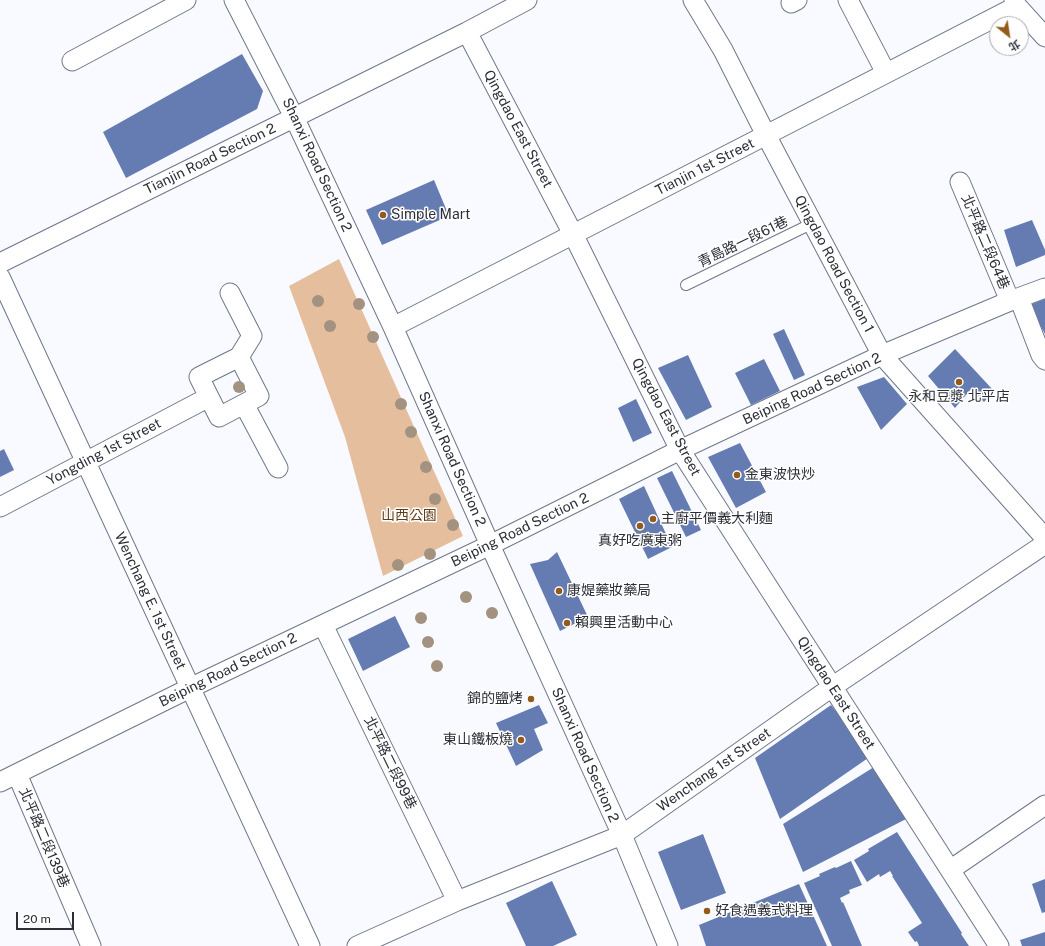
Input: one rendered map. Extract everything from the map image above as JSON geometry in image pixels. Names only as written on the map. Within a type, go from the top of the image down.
[{"type":"street","points":[[72,61],[186,0]]},
{"type":"street","name":"Shanxi Road Section 2","points":[[234,0],[294,117],[393,327],[622,835],[668,946]]},
{"type":"street","name":"Tianjin Road Section 2","points":[[0,263],[467,32],[527,0]]},
{"type":"street","name":"Qingdao Road Section 1","points":[[693,0],[723,50],[882,355],[1045,538]]},
{"type":"street","points":[[848,0],[886,74]]},
{"type":"street","points":[[1016,3],[1045,37]]},
{"type":"street","name":"Tianjin 1st Street","points":[[393,327],[886,74],[1016,3]]},
{"type":"street","name":"Qingdao East Street","points":[[467,32],[573,234],[680,450],[998,946]]},
{"type":"street","name":"北平路二段64巷","points":[[960,182],[1014,300],[1041,355],[1045,360]]},
{"type":"street","name":"Wenchang E. 1st Street","points":[[0,277],[310,946]]},
{"type":"street","name":"Beiping Road Section 2","points":[[0,782],[190,688],[490,545],[680,450],[882,355],[1045,288]]},
{"type":"street","points":[[230,292],[252,336],[239,357],[199,377],[219,417],[259,396],[239,357]]},
{"type":"street","name":"Yongding 1st Street","points":[[0,507],[209,397]]},
{"type":"street","points":[[244,404],[278,468]]},
{"type":"street","name":"Wenchang 1st Street","points":[[357,946],[457,901],[622,835],[832,687],[1045,544]]},
{"type":"street","name":"北平路二段99巷","points":[[323,624],[457,901]]},
{"type":"street","name":"北平路二段139巷","points":[[17,774],[91,946]]},
{"type":"street","points":[[950,870],[1045,805]]},
{"type":"lane","name":"青島路一段61巷","points":[[686,285],[813,223]]},
{"type":"green space","name":"山西公園","points":[[339,259],[463,536],[383,576],[345,437],[289,286]]},
{"type":"building","points":[[242,54],[263,91],[257,109],[126,178],[103,132]]},
{"type":"building","points":[[434,180],[449,216],[382,245],[366,210]]},
{"type":"building","points":[[1032,220],[1045,250],[1045,255],[1016,267],[1004,230]]},
{"type":"building","points":[[1045,299],[1045,334],[1029,305]]},
{"type":"building","points":[[784,329],[805,375],[794,380],[773,334]]},
{"type":"building","name":"永和豆漿 北平店","points":[[955,349],[994,391],[984,402],[971,389],[955,408],[928,376]]},
{"type":"building","points":[[688,355],[712,407],[686,420],[658,368]]},
{"type":"building","points":[[764,359],[780,391],[751,405],[735,373]]},
{"type":"building","points":[[884,377],[907,404],[881,430],[857,387]]},
{"type":"building","points":[[636,399],[652,433],[633,442],[618,408]]},
{"type":"building","name":"金東波快炒","points":[[740,443],[766,492],[736,508],[708,457]]},
{"type":"building","points":[[4,449],[14,470],[0,477],[0,451]]},
{"type":"building","name":"主廚平價義大利麵","points":[[672,471],[701,530],[686,537],[657,478]]},
{"type":"building","points":[[644,486],[672,547],[648,559],[619,499]]},
{"type":"building","name":"康媞藥妝藥局","points":[[557,552],[588,617],[560,631],[530,564],[548,560]]},
{"type":"building","points":[[395,616],[410,647],[363,671],[348,639]]},
{"type":"building","name":"東山鐵板燒","points":[[539,705],[548,723],[534,729],[543,750],[516,766],[496,723]]},
{"type":"building","points":[[831,705],[871,756],[780,819],[755,758]]},
{"type":"building","points":[[874,767],[908,818],[803,872],[783,824]]},
{"type":"building","points":[[897,832],[969,946],[919,946],[917,941],[915,942],[908,932],[922,923],[890,871],[880,877],[879,874],[867,882],[854,860],[869,851],[868,849]]},
{"type":"building","points":[[703,834],[726,893],[681,910],[658,852]]},
{"type":"building","points":[[851,861],[862,885],[849,890],[850,893],[840,898],[862,946],[832,946],[804,883],[820,876],[819,874]]},
{"type":"building","points":[[1045,879],[1045,912],[1042,913],[1032,884]]},
{"type":"building","points":[[552,881],[577,935],[553,946],[526,946],[506,903]]},
{"type":"building","points":[[799,884],[827,946],[706,946],[699,925]]},
{"type":"building","points":[[1045,932],[1045,946],[1022,946],[1020,940]]},
{"type":"place","name":"Simple Mart","points":[[383,215]]},
{"type":"place","name":"永和豆漿 北平店","points":[[959,382]]},
{"type":"place","name":"金東波快炒","points":[[737,475]]},
{"type":"place","name":"主廚平價義大利麵","points":[[653,519]]},
{"type":"place","name":"真好吃廣東粥","points":[[640,526]]},
{"type":"place","name":"康媞藥妝藥局","points":[[559,591]]},
{"type":"place","name":"賴興里活動中心","points":[[567,623]]},
{"type":"place","name":"錦的鹽烤","points":[[531,699]]},
{"type":"place","name":"東山鐵板燒","points":[[521,740]]},
{"type":"place","name":"好食遇義式料理","points":[[707,911]]}]
